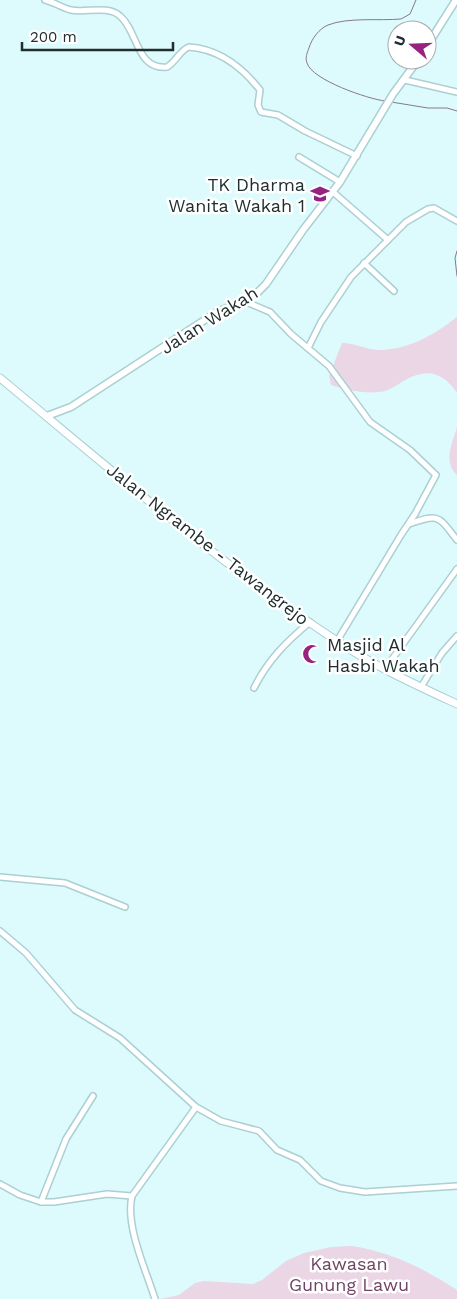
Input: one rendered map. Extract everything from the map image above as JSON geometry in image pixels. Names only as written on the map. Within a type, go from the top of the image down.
[{"type":"main road","name":"Jalan Ngrambe - Tawangrejo","points":[[0,378],[217,554],[310,622],[337,641],[386,669],[457,704]]},
{"type":"street","points":[[45,0],[70,10],[104,11],[118,14],[124,21],[145,59],[156,67],[167,68],[176,60],[184,48],[189,47],[220,55],[242,69],[260,90],[258,104],[261,112],[278,115],[305,131],[358,156]]},
{"type":"street","points":[[437,30],[456,0]]},
{"type":"street","name":"Jalan Wakah","points":[[47,416],[71,407],[217,312],[244,301],[266,284],[358,156],[393,94],[412,70]]},
{"type":"street","points":[[405,80],[457,92]]},
{"type":"street","points":[[299,157],[340,182]]},
{"type":"street","points":[[333,192],[388,240]]},
{"type":"street","points":[[308,348],[336,299],[364,263],[406,222],[428,209],[440,210],[457,221]]},
{"type":"street","points":[[364,263],[394,291]]},
{"type":"street","points":[[244,301],[270,312],[291,334],[329,366],[370,422],[410,450],[436,473],[436,479],[337,641]]},
{"type":"street","points":[[409,524],[430,517],[437,518],[457,540]]},
{"type":"street","points":[[386,669],[457,569]]},
{"type":"street","points":[[254,688],[264,667],[278,650],[310,622]]},
{"type":"street","points":[[421,686],[442,653],[457,636]]},
{"type":"street","points":[[0,877],[65,884],[125,907]]},
{"type":"street","points":[[0,931],[26,953],[75,1010],[120,1038],[196,1106],[221,1121],[259,1131],[277,1150],[300,1160],[314,1176],[328,1185],[365,1192],[457,1186]]},
{"type":"street","points":[[41,1202],[66,1140],[93,1096]]},
{"type":"street","points":[[155,1299],[132,1226],[130,1211],[132,1196],[196,1106]]},
{"type":"street","points":[[0,1184],[20,1195],[41,1202],[54,1202],[107,1194],[132,1196]]},
{"type":"green space","points":[[457,317],[457,393],[440,376],[427,373],[413,376],[390,389],[378,392],[344,389],[331,385],[329,376],[342,343],[375,350],[401,347],[421,340]]},
{"type":"green space","points":[[457,427],[457,475],[450,464],[450,452]]},
{"type":"green space","name":"Kawasan Gunung Lawu","points":[[351,1246],[379,1252],[419,1268],[457,1290],[457,1299],[160,1299],[179,1295],[195,1283],[204,1281],[253,1284],[262,1280],[286,1261],[304,1253],[331,1247]]},
{"type":"waterway","points":[[385,101],[354,93],[319,76],[307,63],[307,54],[316,34],[328,25],[354,20],[401,19],[410,14],[416,0]]},
{"type":"waterway","points":[[391,102],[428,108],[447,108],[457,111]]},
{"type":"waterway","points":[[457,251],[455,258],[457,276]]},
{"type":"place","name":"TK Dharma Wanita Wakah 1","points":[[320,194]]},
{"type":"place","name":"Masjid Al Hasbi Wakah","points":[[312,654]]}]
